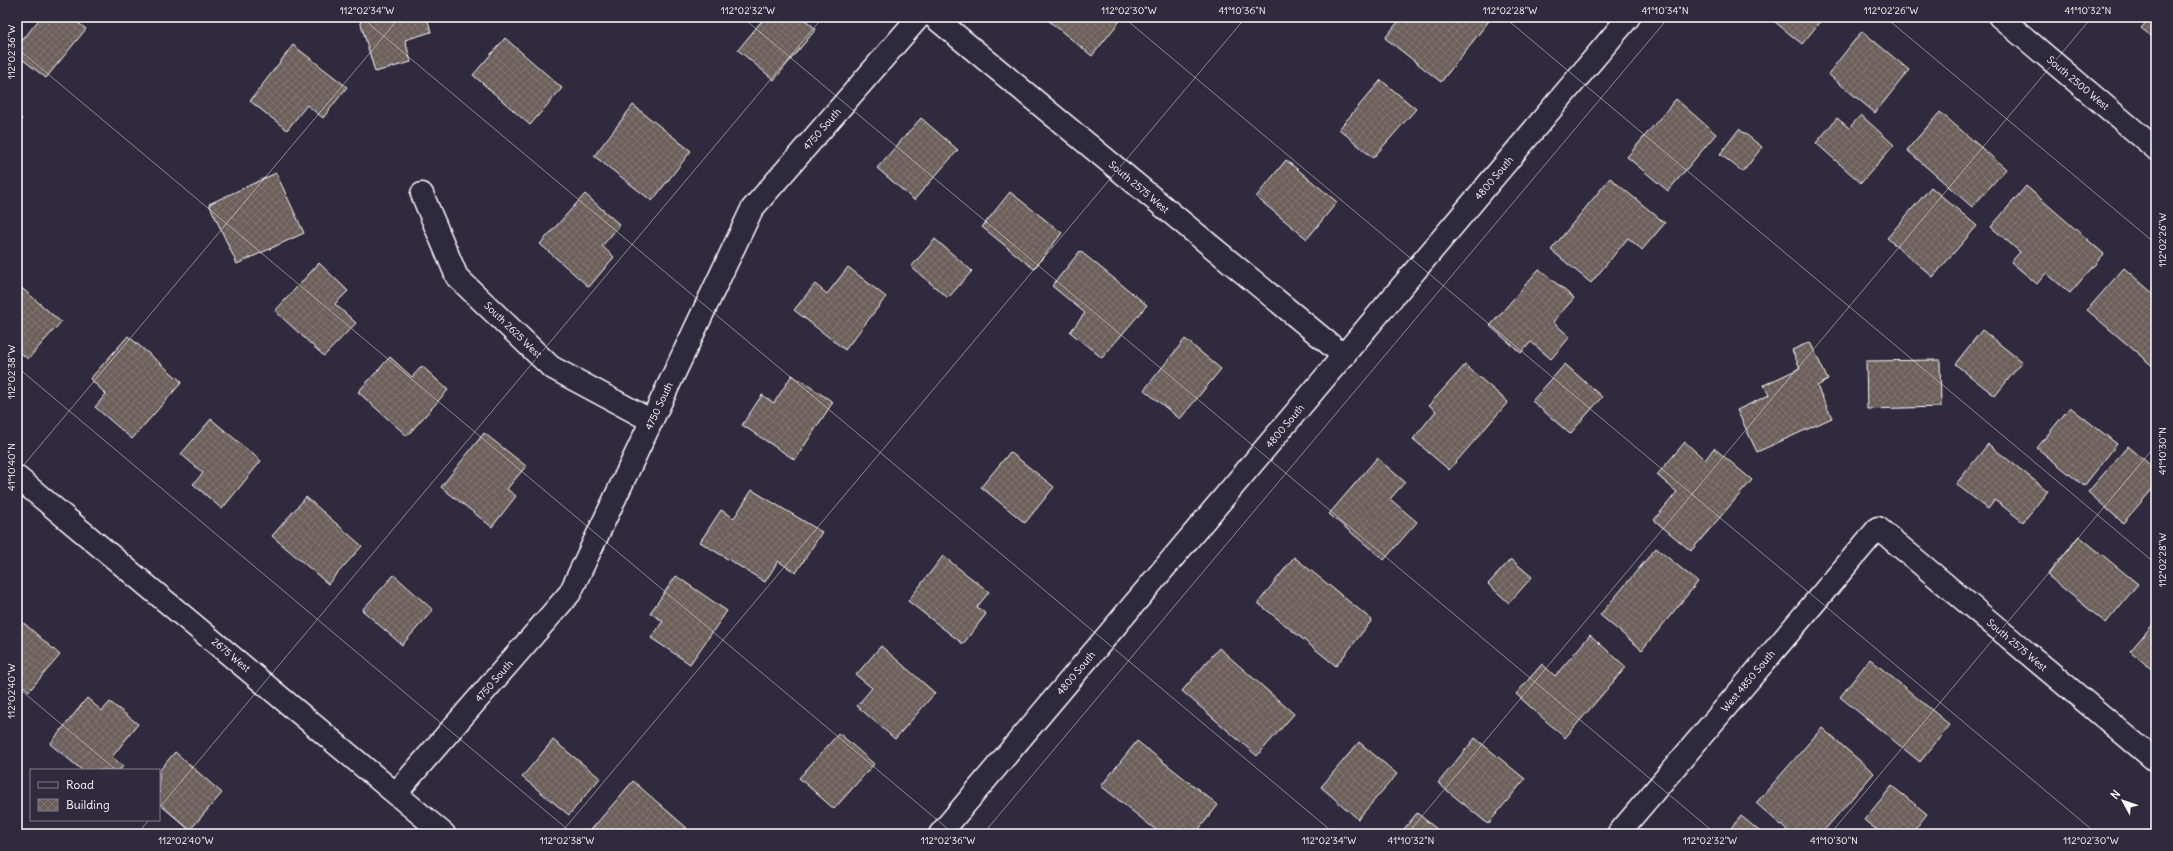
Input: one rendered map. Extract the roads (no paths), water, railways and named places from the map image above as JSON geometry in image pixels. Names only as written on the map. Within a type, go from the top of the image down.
[{"type":"street","name":"4750 South","points":[[396,793],[570,593],[752,209],[919,17]]},
{"type":"street","name":"South 2575 West","points":[[934,17],[1344,356]]},
{"type":"street","name":"4800 South","points":[[940,834],[1629,17]]},
{"type":"street","name":"South 2500 West","points":[[2000,17],[2156,150]]},
{"type":"street","name":"South 2625 West","points":[[422,194],[457,277],[551,367],[652,421]]},
{"type":"street","name":"2675 West","points":[[17,477],[444,834]]},
{"type":"street","name":"South 2575 West","points":[[1878,528],[2156,761]]},
{"type":"street","name":"West 4850 South","points":[[1618,834],[1878,528]]}]
